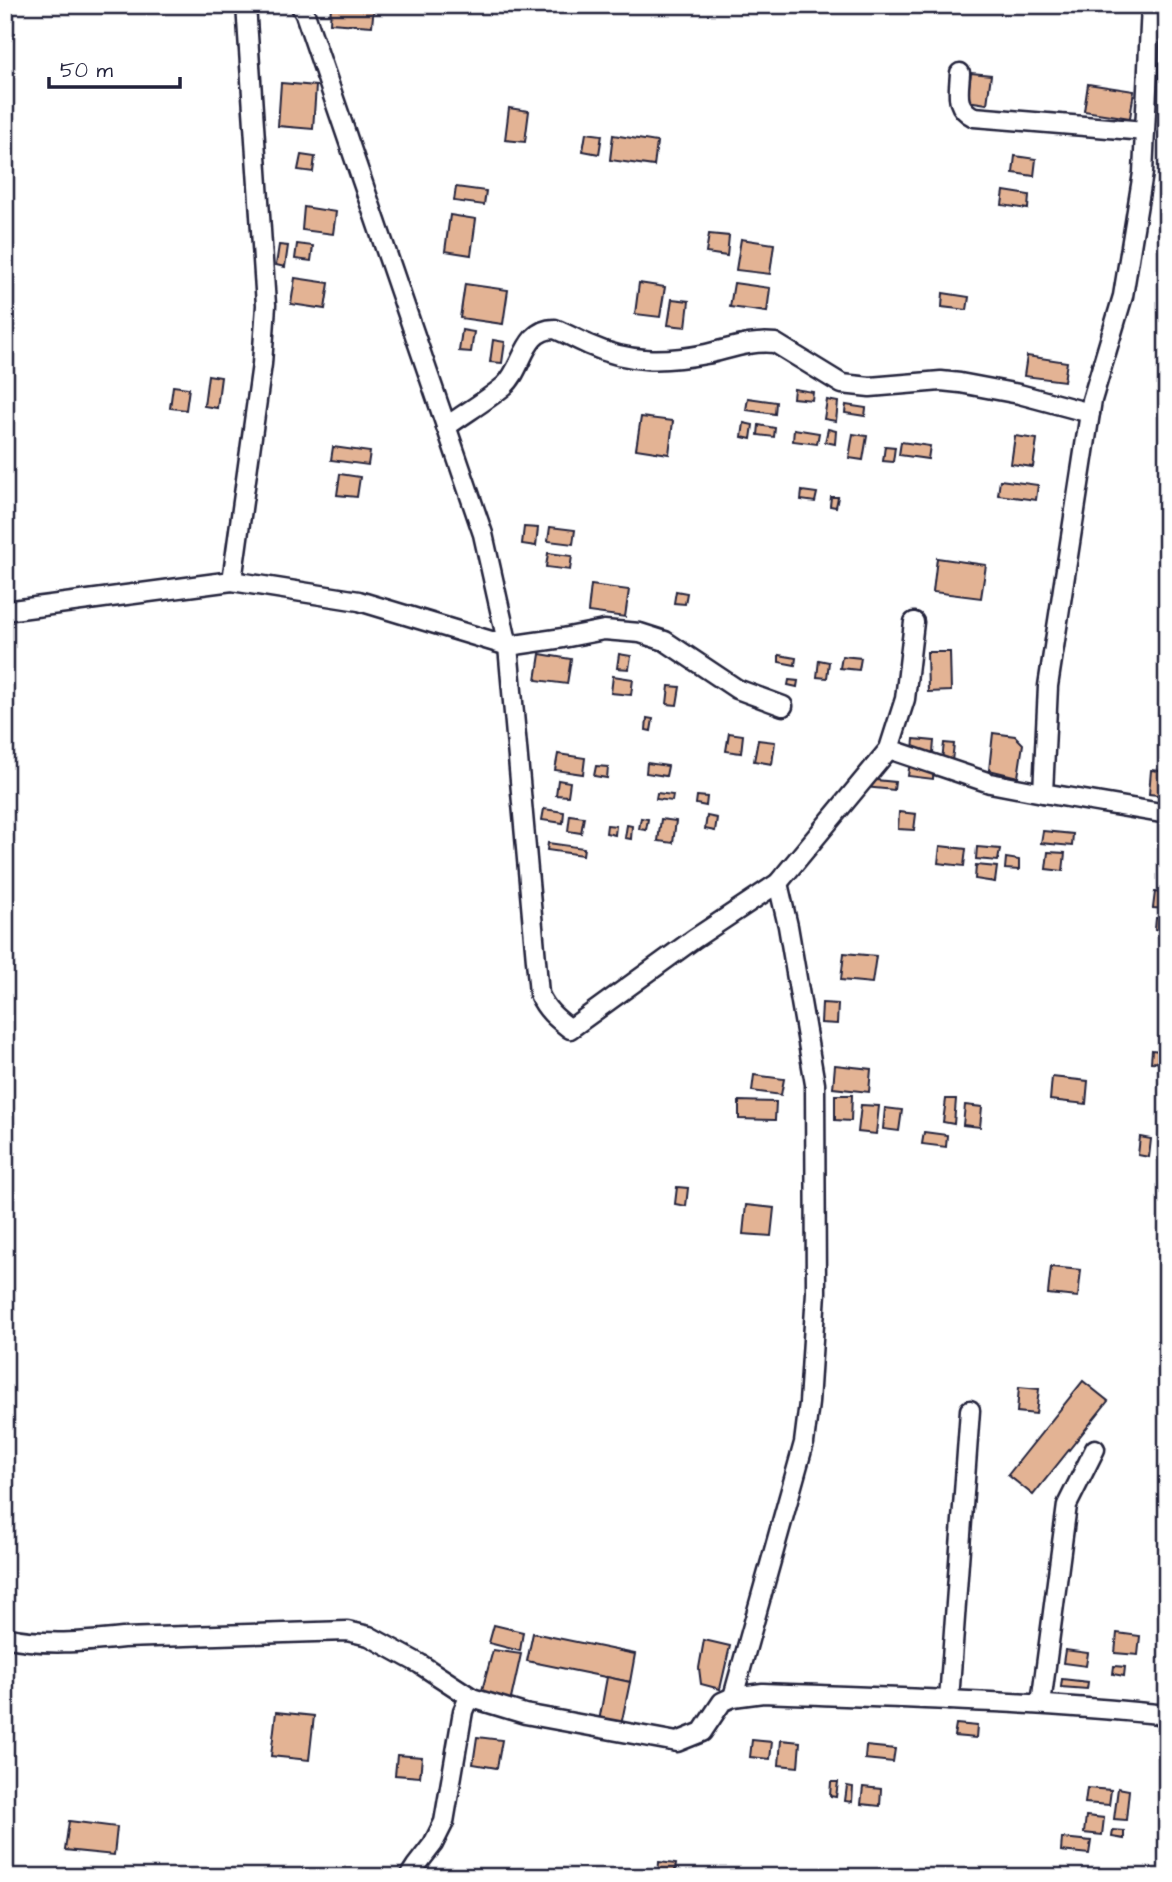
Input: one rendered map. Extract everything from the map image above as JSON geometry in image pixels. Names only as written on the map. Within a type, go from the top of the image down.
[{"type":"street","points":[[232,581],[262,365],[266,305],[246,5]]},
{"type":"street","points":[[300,5],[483,534],[508,646],[537,982],[545,1008],[570,1029],[694,939],[778,883],[889,748],[905,699],[914,622]]},
{"type":"street","points":[[1043,793],[1048,686],[1092,400],[1123,296],[1143,173],[1151,5]]},
{"type":"street","points":[[960,73],[960,104],[964,111],[974,117],[1145,131]]},
{"type":"street","points":[[446,427],[505,385],[529,342],[536,334],[546,329],[555,329],[607,352],[650,360],[676,360],[743,345],[775,342],[842,384],[870,387],[932,382],[960,383],[1019,394],[1090,413]]},
{"type":"street","points":[[5,611],[232,581],[359,601],[508,646],[604,630],[640,633],[665,641],[737,689],[783,706]]},
{"type":"street","points":[[889,748],[990,783],[1167,814]]},
{"type":"street","points":[[733,1697],[804,1443],[816,1306],[815,1084],[778,883]]},
{"type":"street","points":[[949,1700],[971,1410]]},
{"type":"street","points":[[1041,1704],[1067,1505],[1095,1449]]},
{"type":"street","points":[[5,1637],[34,1641],[87,1642],[124,1638],[347,1631],[369,1636],[472,1698],[525,1714],[677,1742],[702,1732],[722,1702],[733,1697],[763,1693],[1041,1704],[1167,1715]]},
{"type":"street","points":[[409,1877],[433,1844],[444,1822],[463,1710],[472,1698]]},
{"type":"building","points":[[331,5],[374,5],[372,26],[330,23]]},
{"type":"building","points":[[971,73],[991,75],[987,104],[967,101]]},
{"type":"building","points":[[281,83],[316,86],[313,129],[278,126]]},
{"type":"building","points":[[1088,84],[1134,91],[1130,118],[1084,111]]},
{"type":"building","points":[[509,108],[529,111],[525,142],[505,140]]},
{"type":"building","points":[[586,133],[602,135],[599,154],[583,151]]},
{"type":"building","points":[[613,135],[657,142],[654,166],[610,160]]},
{"type":"building","points":[[301,155],[315,157],[313,172],[298,170]]},
{"type":"building","points":[[1015,156],[1036,159],[1034,176],[1013,173]]},
{"type":"building","points":[[456,187],[486,191],[484,205],[454,201]]},
{"type":"building","points":[[1004,191],[1029,195],[1028,209],[1002,205]]},
{"type":"building","points":[[304,207],[336,212],[333,234],[302,230]]},
{"type":"building","points":[[450,215],[476,219],[471,255],[445,251]]},
{"type":"building","points":[[709,234],[729,236],[727,256],[706,253]]},
{"type":"building","points":[[741,239],[774,244],[770,274],[736,270]]},
{"type":"building","points":[[297,244],[313,246],[311,261],[295,259]]},
{"type":"building","points":[[279,245],[288,246],[285,267],[276,265]]},
{"type":"building","points":[[295,278],[329,283],[325,309],[291,304]]},
{"type":"building","points":[[639,283],[665,287],[660,317],[635,314]]},
{"type":"building","points":[[734,283],[770,288],[767,312],[730,307]]},
{"type":"building","points":[[465,284],[508,290],[503,324],[460,318]]},
{"type":"building","points":[[943,293],[969,297],[967,310],[942,307]]},
{"type":"building","points":[[672,299],[689,301],[686,327],[668,325]]},
{"type":"building","points":[[462,330],[474,332],[471,352],[459,351]]},
{"type":"building","points":[[493,340],[505,342],[502,363],[490,362]]},
{"type":"building","points":[[1027,356],[1067,362],[1064,381],[1024,376]]},
{"type":"building","points":[[208,375],[221,377],[217,408],[204,406]]},
{"type":"building","points":[[173,386],[189,388],[186,410],[170,408]]},
{"type":"building","points":[[794,389],[813,392],[812,400],[793,398]]},
{"type":"building","points":[[748,398],[776,402],[775,414],[746,410]]},
{"type":"building","points":[[827,400],[838,402],[836,421],[824,419]]},
{"type":"building","points":[[846,405],[866,408],[865,416],[845,413]]},
{"type":"building","points":[[641,417],[673,421],[669,454],[636,449]]},
{"type":"building","points":[[744,423],[753,425],[751,439],[742,437]]},
{"type":"building","points":[[759,425],[775,428],[774,437],[758,435]]},
{"type":"building","points":[[794,429],[819,433],[817,444],[793,441]]},
{"type":"building","points":[[828,429],[836,431],[835,444],[825,442]]},
{"type":"building","points":[[853,434],[867,436],[863,460],[849,458]]},
{"type":"building","points":[[1015,436],[1037,439],[1033,467],[1011,464]]},
{"type":"building","points":[[901,442],[930,446],[928,459],[899,455]]},
{"type":"building","points":[[885,446],[895,447],[893,462],[883,461]]},
{"type":"building","points":[[333,447],[370,452],[368,465],[331,460]]},
{"type":"building","points":[[340,474],[360,477],[357,497],[337,495]]},
{"type":"building","points":[[1000,480],[1038,485],[1036,500],[998,495]]},
{"type":"building","points":[[802,491],[817,493],[815,502],[801,500]]},
{"type":"building","points":[[831,497],[838,497],[836,507],[830,506]]},
{"type":"building","points":[[524,527],[538,528],[536,546],[522,544]]},
{"type":"building","points":[[550,527],[575,530],[573,544],[548,541]]},
{"type":"building","points":[[548,553],[572,556],[570,570],[546,567]]},
{"type":"building","points":[[937,558],[986,565],[981,598],[933,592]]},
{"type":"building","points":[[591,585],[629,590],[625,617],[588,612]]},
{"type":"building","points":[[676,591],[687,593],[685,604],[674,603]]},
{"type":"building","points":[[927,652],[950,652],[951,691],[928,692]]},
{"type":"building","points":[[540,654],[571,659],[567,684],[536,680]]},
{"type":"building","points":[[619,654],[631,656],[629,669],[617,668]]},
{"type":"building","points":[[779,655],[796,658],[795,665],[779,662]]},
{"type":"building","points":[[842,656],[861,658],[859,670],[840,668]]},
{"type":"building","points":[[819,660],[829,662],[827,678],[817,677]]},
{"type":"building","points":[[613,676],[633,679],[631,695],[611,693]]},
{"type":"building","points":[[789,680],[798,681],[797,687],[788,685]]},
{"type":"building","points":[[669,686],[680,687],[677,705],[667,704]]},
{"type":"building","points":[[647,718],[653,719],[651,731],[646,730]]},
{"type":"building","points":[[729,733],[743,735],[741,753],[726,751]]},
{"type":"building","points":[[993,733],[1015,736],[1023,744],[1018,777],[989,770]]},
{"type":"building","points":[[914,739],[934,741],[933,753],[913,751]]},
{"type":"building","points":[[758,740],[775,742],[772,764],[754,761]]},
{"type":"building","points":[[944,743],[954,744],[952,761],[942,760]]},
{"type":"building","points":[[558,754],[585,758],[583,774],[555,770]]},
{"type":"building","points":[[910,761],[934,763],[933,779],[908,776]]},
{"type":"building","points":[[647,763],[668,766],[666,776],[646,773]]},
{"type":"building","points":[[596,766],[608,767],[607,778],[594,776]]},
{"type":"building","points":[[1151,770],[1167,772],[1167,796],[1149,794]]},
{"type":"building","points":[[866,779],[895,782],[894,790],[865,787]]},
{"type":"building","points":[[558,780],[570,782],[568,796],[556,795]]},
{"type":"building","points":[[657,793],[673,795],[672,801],[656,799]]},
{"type":"building","points":[[697,796],[707,797],[706,806],[696,804]]},
{"type":"building","points":[[544,809],[564,812],[563,823],[542,820]]},
{"type":"building","points":[[899,812],[916,814],[914,830],[898,829]]},
{"type":"building","points":[[570,815],[584,817],[581,833],[568,831]]},
{"type":"building","points":[[707,816],[717,818],[715,831],[705,829]]},
{"type":"building","points":[[641,818],[648,819],[646,830],[639,829]]},
{"type":"building","points":[[661,819],[676,821],[673,843],[658,841]]},
{"type":"building","points":[[607,825],[616,826],[615,835],[606,833]]},
{"type":"building","points":[[627,825],[632,826],[631,839],[625,838]]},
{"type":"building","points":[[1043,831],[1073,834],[1072,846],[1041,843]]},
{"type":"building","points":[[548,843],[584,848],[583,855],[547,850]]},
{"type":"building","points":[[940,846],[966,849],[964,866],[938,863]]},
{"type":"building","points":[[977,847],[1000,849],[998,861],[976,859]]},
{"type":"building","points":[[1048,852],[1065,853],[1063,871],[1046,869]]},
{"type":"building","points":[[1006,858],[1019,860],[1019,870],[1005,869]]},
{"type":"building","points":[[976,865],[997,867],[995,882],[975,879]]},
{"type":"building","points":[[1155,892],[1167,893],[1167,909],[1153,908]]},
{"type":"building","points":[[1156,918],[1167,919],[1167,930],[1155,929]]},
{"type":"building","points":[[844,953],[876,956],[872,983],[841,980]]},
{"type":"building","points":[[822,1003],[838,1004],[837,1024],[821,1023]]},
{"type":"building","points":[[1152,1050],[1167,1052],[1167,1063],[1151,1062]]},
{"type":"building","points":[[835,1065],[871,1069],[869,1092],[833,1088]]},
{"type":"building","points":[[754,1075],[784,1079],[781,1095],[752,1091]]},
{"type":"building","points":[[1052,1077],[1088,1081],[1086,1104],[1050,1100]]},
{"type":"building","points":[[835,1095],[852,1095],[851,1121],[835,1120]]},
{"type":"building","points":[[946,1099],[956,1099],[954,1124],[943,1122]]},
{"type":"building","points":[[739,1101],[776,1102],[775,1120],[739,1119]]},
{"type":"building","points":[[861,1105],[879,1106],[876,1134],[858,1132]]},
{"type":"building","points":[[965,1105],[982,1107],[980,1127],[963,1125]]},
{"type":"building","points":[[885,1108],[902,1110],[899,1131],[883,1129]]},
{"type":"building","points":[[924,1132],[947,1135],[946,1147],[922,1144]]},
{"type":"building","points":[[1140,1137],[1151,1139],[1149,1157],[1138,1155]]},
{"type":"building","points":[[1165,1150],[1167,1151],[1167,1173],[1163,1172]]},
{"type":"building","points":[[677,1187],[688,1188],[686,1206],[675,1204]]},
{"type":"building","points":[[746,1205],[774,1208],[771,1236],[743,1234]]},
{"type":"building","points":[[1051,1267],[1081,1270],[1078,1297],[1048,1294]]},
{"type":"building","points":[[1083,1381],[1108,1401],[1033,1495],[1008,1475]]},
{"type":"building","points":[[1019,1387],[1039,1389],[1036,1414],[1017,1412]]},
{"type":"building","points":[[1167,1528],[1167,1571],[1161,1569]]},
{"type":"building","points":[[494,1625],[523,1632],[520,1651],[489,1643]]},
{"type":"building","points":[[533,1633],[635,1654],[630,1682],[527,1661]]},
{"type":"building","points":[[1117,1633],[1140,1636],[1138,1655],[1115,1653]]},
{"type":"building","points":[[704,1640],[730,1646],[720,1689],[701,1684],[699,1668]]},
{"type":"building","points":[[493,1650],[521,1654],[511,1699],[481,1694]]},
{"type":"building","points":[[1065,1650],[1088,1653],[1086,1666],[1063,1663]]},
{"type":"building","points":[[1114,1666],[1125,1667],[1124,1676],[1113,1674]]},
{"type":"building","points":[[607,1677],[630,1682],[620,1730],[598,1727]]},
{"type":"building","points":[[1062,1679],[1088,1682],[1087,1689],[1061,1687]]},
{"type":"building","points":[[276,1712],[314,1716],[309,1760],[271,1756]]},
{"type":"building","points":[[956,1724],[977,1726],[976,1738],[954,1736]]},
{"type":"building","points":[[477,1737],[502,1740],[497,1768],[473,1764]]},
{"type":"building","points":[[752,1740],[772,1742],[770,1759],[750,1757]]},
{"type":"building","points":[[781,1740],[800,1742],[798,1767],[779,1765]]},
{"type":"building","points":[[866,1746],[895,1749],[893,1762],[865,1759]]},
{"type":"building","points":[[397,1755],[422,1757],[420,1777],[395,1775]]},
{"type":"building","points":[[831,1782],[838,1782],[836,1797],[830,1796]]},
{"type":"building","points":[[847,1786],[853,1787],[852,1802],[845,1801]]},
{"type":"building","points":[[863,1787],[881,1789],[880,1806],[861,1804]]},
{"type":"building","points":[[1087,1788],[1111,1790],[1109,1805],[1085,1803]]},
{"type":"building","points":[[1118,1788],[1129,1790],[1126,1820],[1114,1819]]},
{"type":"building","points":[[1086,1816],[1104,1818],[1102,1835],[1084,1833]]},
{"type":"building","points":[[69,1821],[117,1827],[114,1855],[65,1850]]},
{"type":"building","points":[[1113,1830],[1124,1831],[1124,1839],[1112,1837]]},
{"type":"building","points":[[1062,1838],[1091,1841],[1089,1854],[1061,1851]]},
{"type":"building","points":[[659,1862],[676,1864],[674,1877],[658,1877]]}]
